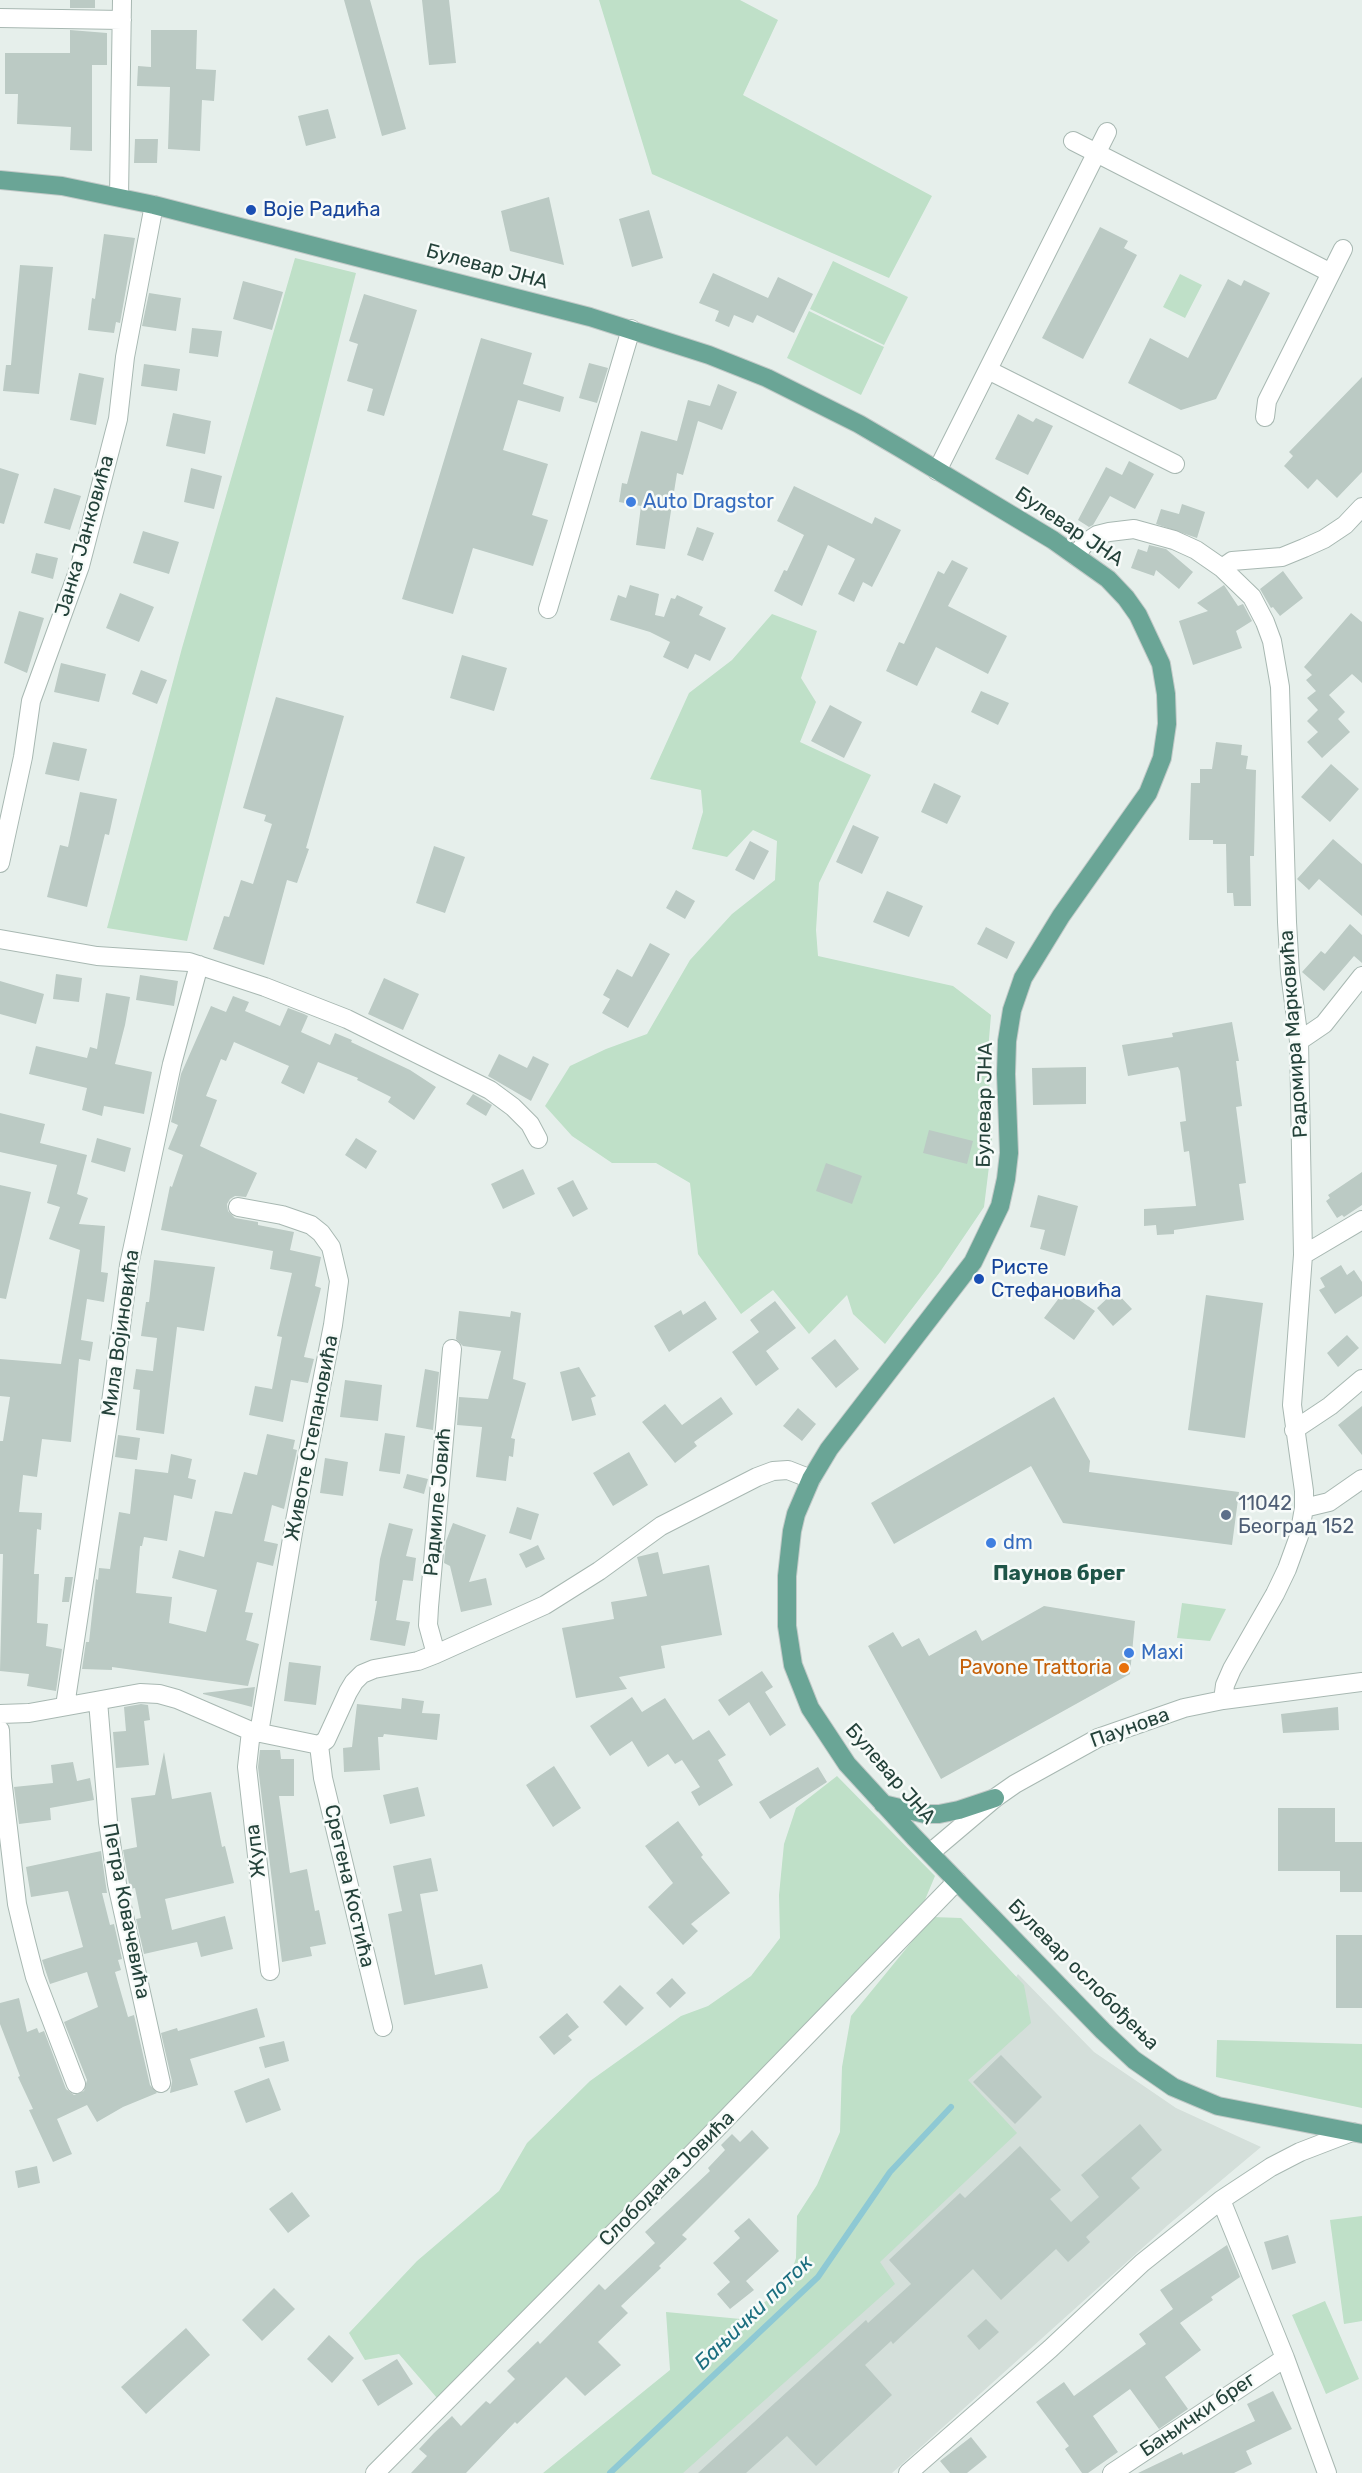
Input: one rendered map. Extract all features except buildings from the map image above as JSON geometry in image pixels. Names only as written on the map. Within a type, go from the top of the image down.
[{"type":"main road","name":"Булевар ЈНА","points":[[0,180],[62,186],[154,205],[426,273],[631,329],[709,355],[767,378],[859,424],[937,471],[1076,556],[1117,587],[1138,615],[1161,664],[1166,694],[1167,724],[1162,758],[1148,793],[1033,960],[1016,997],[1008,1033],[1006,1074],[1009,1153],[1006,1179],[996,1216],[983,1243],[947,1298],[829,1449],[811,1479],[796,1514],[787,1576],[787,1626],[793,1665],[810,1708],[847,1764],[930,1853]]},
{"type":"main road","points":[[883,1804],[924,1814],[939,1814],[995,1798]]},
{"type":"main road","name":"Булевар ослобођења","points":[[930,1853],[1102,2031],[1155,2076],[1198,2099],[1228,2109],[1357,2133]]},
{"type":"street","points":[[119,197],[122,0]]},
{"type":"street","points":[[0,18],[122,20]]},
{"type":"street","points":[[937,471],[1107,132]]},
{"type":"street","points":[[1073,141],[1331,273]]},
{"type":"street","name":"Јанка Јанковића","points":[[0,863],[31,701],[80,566],[118,419],[125,357],[154,205]]},
{"type":"street","points":[[1265,417],[1267,401],[1343,249]]},
{"type":"street","points":[[548,609],[631,329]]},
{"type":"street","points":[[988,370],[1175,465]]},
{"type":"street","points":[[1222,568],[1232,561],[1282,557],[1304,549],[1346,525],[1362,507]]},
{"type":"street","name":"Радомира Марковића","points":[[1076,556],[1085,543],[1097,535],[1109,531],[1134,529],[1174,540],[1196,550],[1222,568],[1252,597],[1272,641],[1280,687],[1287,932],[1299,1041],[1303,1255],[1292,1406],[1304,1491],[1304,1508],[1299,1536],[1287,1569],[1232,1669],[1223,1700]]},
{"type":"street","points":[[0,939],[97,956],[172,960],[199,965],[347,1019],[490,1090],[513,1107],[530,1124],[538,1139]]},
{"type":"street","name":"Мила Војиновића","points":[[65,1706],[110,1410],[129,1266],[172,1064],[199,965]]},
{"type":"street","points":[[1299,1041],[1324,1024],[1362,976]]},
{"type":"street","name":"Животе Степановића","points":[[238,1207],[282,1215],[311,1225],[332,1247],[339,1281],[333,1325],[255,1732]]},
{"type":"street","points":[[1303,1255],[1362,1220]]},
{"type":"street","name":"Радмиле Јовић","points":[[436,1654],[428,1625],[452,1349]]},
{"type":"street","points":[[1294,1430],[1330,1406],[1362,1379]]},
{"type":"street","points":[[0,1714],[29,1713],[140,1693],[159,1694],[183,1701],[255,1732],[319,1745],[329,1736],[354,1682],[362,1674],[374,1669],[418,1661],[545,1605],[599,1571],[661,1526],[757,1477],[772,1471],[788,1470],[811,1479]]},
{"type":"street","points":[[1304,1508],[1329,1502],[1362,1479]]},
{"type":"street","name":"Паунова","points":[[930,1853],[995,1798],[1028,1775],[1098,1737],[1184,1708],[1223,1700],[1362,1682]]},
{"type":"street","name":"Петра Ковачевића","points":[[99,1701],[108,1822],[117,1884],[161,2083]]},
{"type":"street","points":[[0,1730],[5,1800],[17,1904],[24,1938],[35,1977],[76,2084]]},
{"type":"street","name":"Жупа","points":[[255,1732],[248,1746],[248,1777],[270,1971]]},
{"type":"street","name":"Сретена Костића","points":[[319,1745],[323,1778],[383,2026]]},
{"type":"street","name":"Слободана Јовића","points":[[375,2473],[685,2162],[957,1881]]},
{"type":"street","points":[[908,2473],[1050,2349],[1142,2263],[1221,2200],[1271,2167],[1300,2152],[1357,2133]]},
{"type":"street","points":[[1221,2200],[1285,2358],[1327,2473]]},
{"type":"street","name":"Бањички брег","points":[[1112,2473],[1285,2358]]},
{"type":"shaded area","points":[[1018,1974],[1094,2052],[1176,2108],[1261,2147],[1168,2225],[892,2473],[628,2473],[672,2416],[803,2265],[980,2036]]},
{"type":"green space","points":[[599,0],[740,0],[778,20],[743,95],[932,196],[889,278],[652,174]]},
{"type":"green space","points":[[295,258],[356,273],[187,941],[107,928],[182,648]]},
{"type":"green space","points":[[833,261],[908,297],[884,345],[810,309]]},
{"type":"green space","points":[[1180,274],[1202,285],[1185,318],[1163,307]]},
{"type":"green space","points":[[809,311],[884,347],[861,395],[787,358]]},
{"type":"green space","points":[[772,614],[817,631],[801,678],[816,702],[800,742],[871,775],[819,883],[816,930],[818,956],[953,986],[991,1015],[987,1063],[992,1142],[984,1207],[940,1272],[885,1344],[853,1314],[847,1295],[809,1334],[773,1290],[741,1314],[698,1254],[690,1183],[656,1163],[612,1163],[572,1136],[545,1106],[570,1066],[606,1049],[647,1034],[690,960],[732,914],[775,880],[777,841],[753,830],[727,857],[692,849],[703,812],[701,790],[650,779],[689,693],[732,660]]},
{"type":"green space","points":[[1182,1603],[1226,1609],[1210,1641],[1177,1638]]},
{"type":"green space","points":[[837,1776],[935,1876],[922,1907],[437,2398],[399,2354],[365,2360],[349,2333],[417,2261],[499,2191],[527,2143],[590,2081],[681,2016],[708,2006],[751,1976],[780,1938],[779,1895],[784,1844],[796,1808]]},
{"type":"green space","points":[[932,1917],[961,1918],[1024,1985],[1031,2023],[968,2080],[1017,2133],[880,2262],[895,2284],[683,2473],[543,2473],[670,2370],[666,2312],[741,2319],[787,2286],[796,2258],[797,2216],[817,2185],[840,2132],[842,2067],[851,2016]]},
{"type":"green space","points":[[1217,2040],[1362,2044],[1362,2108],[1216,2077]]},
{"type":"green space","points":[[1362,2216],[1362,2321],[1344,2324],[1330,2220]]},
{"type":"green space","points":[[1325,2301],[1359,2379],[1326,2394],[1292,2315]]},
{"type":"waterway","name":"Бањички поток","points":[[610,2473],[818,2277],[890,2172],[951,2107]]},
{"type":"place","name":"Воје Радића","points":[[251,210]]},
{"type":"place","name":"Auto Dragstor","points":[[631,502]]},
{"type":"place","name":"Ристе Стефановића","points":[[979,1279]]},
{"type":"place","name":"11042 Београд 152","points":[[1226,1515]]},
{"type":"place","name":"dm","points":[[991,1543]]},
{"type":"place","name":"Maxi","points":[[1129,1653]]},
{"type":"place","name":"Pavone Trattoria","points":[[1124,1668]]},
{"type":"district","name":"Паунов брег","points":[[1059,1574]]}]
